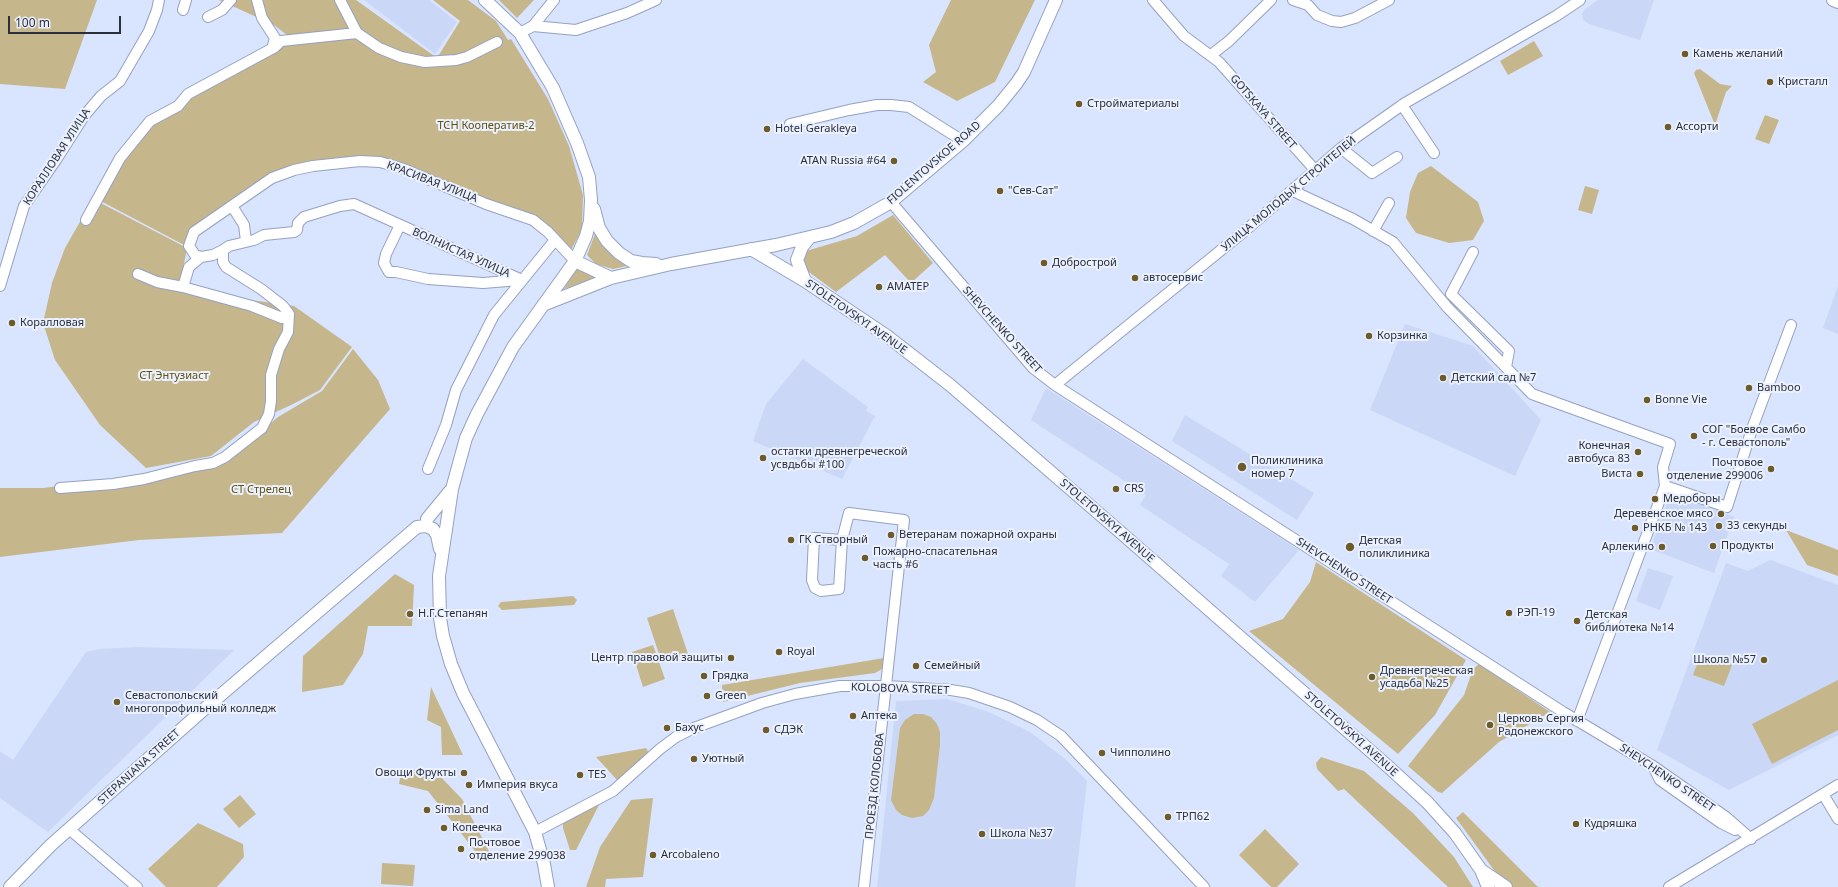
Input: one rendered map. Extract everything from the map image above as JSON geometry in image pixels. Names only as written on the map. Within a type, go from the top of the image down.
[{"type":"main road","points":[[483,0],[520,33],[524,45],[550,92],[573,142],[585,180],[586,211],[575,261]]},
{"type":"main road","points":[[483,0],[524,45],[553,88],[577,143],[589,177],[591,200],[590,221],[586,236],[575,261],[513,347],[477,414],[466,438],[452,489],[438,576],[440,618],[443,636],[451,664],[463,693],[535,832],[544,864],[548,887]]},
{"type":"main road","name":"FIOLENTOVSKOE ROAD","points":[[751,249],[809,238],[831,232],[854,223],[891,202],[963,141],[998,106],[1016,84],[1024,72],[1056,0]]},
{"type":"main road","points":[[1833,0],[1838,2]]},
{"type":"main road","points":[[591,200],[599,228],[607,241],[619,253],[632,261],[642,263],[671,264]]},
{"type":"main road","points":[[805,281],[797,260],[802,247],[809,238]]},
{"type":"main road","points":[[776,245],[780,254],[805,281]]},
{"type":"main road","points":[[542,306],[611,278],[671,264],[751,249]]},
{"type":"main road","name":"STOLETOVSKYI AVENUE","points":[[751,249],[805,281],[887,336],[950,385],[1227,624],[1427,802],[1455,833],[1480,870],[1488,887]]},
{"type":"main road","points":[[575,261],[611,278]]},
{"type":"main road","name":"STEPANIANA STREET","points":[[427,519],[452,489]]},
{"type":"main road","points":[[427,519],[439,515],[447,516]]},
{"type":"main road","points":[[418,527],[426,526],[433,529],[437,535],[441,554]]},
{"type":"main road","name":"STEPANIANA STREET","points":[[10,887],[50,845],[202,711],[418,527]]},
{"type":"main road","points":[[1480,870],[1506,887]]},
{"type":"street","name":"КОРАЛЛОВАЯ УЛИЦА","points":[[0,286],[24,206],[84,116],[101,96],[120,81],[149,31],[159,0]]},
{"type":"street","points":[[183,10],[186,0]]},
{"type":"street","points":[[208,17],[222,10],[231,0]]},
{"type":"street","points":[[257,0],[262,18],[275,38],[272,49]]},
{"type":"street","points":[[340,0],[357,33],[379,48],[401,57],[426,62],[467,57],[496,42]]},
{"type":"street","points":[[520,33],[533,26],[554,0]]},
{"type":"street","points":[[533,26],[576,30],[627,13],[656,0]]},
{"type":"street","name":"GOTSKAYA STREET","points":[[1153,0],[1184,36],[1211,55],[1234,78],[1314,170]]},
{"type":"street","points":[[1211,55],[1229,41],[1271,0]]},
{"type":"street","points":[[1293,0],[1308,5],[1317,14],[1327,19],[1341,22],[1355,18],[1389,0]]},
{"type":"street","name":"УЛИЦА МОЛОДЫХ СТРОИТЕЛЕЙ","points":[[1055,385],[1294,191],[1314,170],[1342,148],[1402,105],[1556,16],[1580,0]]},
{"type":"street","points":[[86,220],[120,158],[150,121],[178,106],[188,94],[272,49],[281,41],[357,33]]},
{"type":"street","points":[[790,124],[863,108],[891,105],[909,107],[963,141]]},
{"type":"street","points":[[1402,105],[1434,152]]},
{"type":"street","points":[[1342,148],[1372,173],[1397,157]]},
{"type":"street","name":"КРАСИВАЯ УЛИЦА","points":[[201,257],[195,255],[190,246],[194,232],[272,178],[294,170],[346,162],[380,162],[404,169],[486,204],[533,220],[548,232],[575,261]]},
{"type":"street","points":[[1294,191],[1353,219],[1393,242],[1447,307],[1532,394],[1670,444],[1663,467],[1665,486],[1577,721]]},
{"type":"street","name":"SHEVCHENKO STREET","points":[[891,202],[1033,368],[1055,385],[1577,721],[1653,766],[1726,818],[1751,839]]},
{"type":"street","points":[[1373,231],[1389,203]]},
{"type":"street","name":"ВОЛНИСТАЯ УЛИЦА","points":[[201,257],[213,255],[229,246],[254,240],[264,235],[294,232],[297,230],[298,223],[304,217],[340,206],[354,204],[522,280]]},
{"type":"street","points":[[232,206],[244,225],[246,241]]},
{"type":"street","name":"ВОЛНИСТАЯ УЛИЦА","points":[[400,225],[386,254],[384,263],[389,272],[396,272],[428,279],[483,282],[522,280]]},
{"type":"street","name":"ВОЛНИСТАЯ УЛИЦА","points":[[428,469],[446,425],[456,390],[494,315],[555,240]]},
{"type":"street","points":[[60,488],[113,484],[144,479],[195,466],[214,463],[225,458],[262,428],[269,414],[271,401],[271,375],[288,332],[289,314],[283,306],[261,289],[226,267],[223,250]]},
{"type":"street","points":[[1473,252],[1451,294],[1509,351],[1506,367]]},
{"type":"street","points":[[182,287],[189,267],[201,257]]},
{"type":"street","points":[[138,274],[157,282],[182,287],[252,306],[282,318],[289,314]]},
{"type":"street","points":[[1665,486],[1727,507],[1753,426],[1791,325]]},
{"type":"street","name":"ПРОЕЗД КОЛОБОВА","points":[[842,540],[849,513],[904,520],[864,887]]},
{"type":"street","name":"STEPANIANA STREET","points":[[418,527],[427,519]]},
{"type":"street","points":[[814,538],[842,540],[839,589],[821,591],[815,588],[812,580],[814,538]]},
{"type":"street","name":"KOLOBOVA STREET","points":[[535,832],[613,791],[660,749],[694,728],[762,703],[795,694],[840,686],[887,686],[969,693],[1010,707],[1037,720],[1061,736],[1204,887]]},
{"type":"street","points":[[1669,887],[1751,839],[1838,785]]},
{"type":"street","points":[[1823,794],[1834,805],[1838,819]]},
{"type":"street","points":[[69,829],[137,887]]},
{"type":"shaded area","points":[[364,0],[429,0],[457,22],[435,54]]},
{"type":"shaded area","points":[[1598,0],[1654,0],[1640,40],[1589,24],[1583,20],[1582,14],[1585,9]]},
{"type":"shaded area","points":[[1838,286],[1838,334],[1823,328]]},
{"type":"shaded area","name":"Детский сад №7","points":[[1405,324],[1473,346],[1541,420],[1515,476],[1370,410]]},
{"type":"shaded area","points":[[803,359],[868,407],[866,411],[875,416],[842,479],[753,441],[766,404]]},
{"type":"shaded area","points":[[1046,388],[1299,550],[1255,602],[1221,576],[1229,564],[1140,505],[1146,495],[1031,420]]},
{"type":"shaded area","name":"Поликлиника номер 7","points":[[1185,415],[1314,493],[1297,520],[1172,441]]},
{"type":"shaded area","points":[[1671,493],[1734,517],[1714,573],[1650,549]]},
{"type":"shaded area","name":"Школа №57","points":[[1770,560],[1838,585],[1838,735],[1729,790],[1657,750],[1726,563],[1748,571]]},
{"type":"shaded area","points":[[1648,568],[1673,576],[1660,610],[1636,601]]},
{"type":"shaded area","name":"Севастопольский многопрофильный колледж","points":[[138,647],[234,650],[48,832],[0,798],[0,751],[13,760],[86,652],[100,649]]},
{"type":"shaded area","name":"Школа №37","points":[[947,699],[989,712],[1030,732],[1064,758],[1087,781],[1075,887],[877,887],[896,701]]},
{"type":"green space","points":[[0,0],[97,0],[65,89],[0,84]]},
{"type":"green space","name":"ТСН Кооператив-2","points":[[219,0],[356,0],[437,58],[460,21],[433,0],[468,0],[496,21],[508,40],[511,39],[548,99],[569,146],[583,195],[582,229],[572,248],[569,250],[511,209],[406,167],[319,163],[251,188],[186,246],[95,198],[154,123],[188,97],[282,44],[296,42],[274,25]]},
{"type":"green space","points":[[499,0],[534,0],[517,18]]},
{"type":"green space","points":[[951,0],[1035,0],[995,82],[957,101],[923,82],[936,72],[929,45]]},
{"type":"green space","points":[[1534,41],[1543,56],[1508,75],[1500,61]]},
{"type":"green space","points":[[1700,69],[1720,84],[1732,86],[1726,92],[1715,125],[1694,73],[1696,70]]},
{"type":"green space","points":[[1765,115],[1779,120],[1769,144],[1755,139]]},
{"type":"green space","points":[[1431,166],[1478,202],[1484,221],[1473,240],[1449,243],[1416,233],[1406,218],[1410,192],[1418,173]]},
{"type":"green space","points":[[1585,186],[1599,190],[1592,214],[1578,210]]},
{"type":"green space","name":"СТ Энтузиаст","points":[[93,199],[187,248],[179,290],[294,306],[352,347],[320,390],[254,422],[211,456],[146,468],[100,425],[55,360],[43,323],[52,283],[65,248]]},
{"type":"green space","points":[[893,215],[933,263],[911,283],[885,255],[836,292],[802,267],[806,251],[857,236]]},
{"type":"green space","points":[[595,234],[600,243],[616,259],[627,266],[613,269],[596,264],[587,255]]},
{"type":"green space","points":[[578,266],[596,277],[564,289]]},
{"type":"green space","name":"СТ Стрелец","points":[[353,349],[378,380],[390,409],[282,533],[139,540],[0,557],[0,488],[43,488],[213,467],[223,464],[278,417],[322,391]]},
{"type":"green space","points":[[1786,530],[1838,550],[1838,576],[1807,565]]},
{"type":"green space","points":[[1316,562],[1466,660],[1435,715],[1398,754],[1249,631],[1283,619],[1310,582]]},
{"type":"green space","points":[[395,574],[414,585],[412,626],[368,626],[363,654],[343,685],[302,692],[303,656]]},
{"type":"green space","points":[[573,596],[577,600],[574,605],[502,610],[498,606],[501,602]]},
{"type":"green space","points":[[673,609],[688,654],[662,663],[647,618]]},
{"type":"green space","points":[[653,645],[665,679],[643,687],[632,652]]},
{"type":"green space","points":[[1701,654],[1732,665],[1724,686],[1693,675]]},
{"type":"green space","points":[[884,658],[884,668],[875,673],[800,683],[723,702],[722,685]]},
{"type":"green space","points":[[1479,664],[1550,712],[1499,742],[1442,793],[1438,792],[1408,766],[1464,695],[1473,669]]},
{"type":"green space","points":[[1838,680],[1838,730],[1772,764],[1752,724]]},
{"type":"green space","points":[[431,687],[463,755],[442,755],[441,727],[427,720]]},
{"type":"green space","points":[[914,714],[923,714],[931,717],[937,724],[940,732],[940,745],[934,798],[929,810],[923,816],[912,818],[902,815],[896,810],[891,800],[900,728],[905,720]]},
{"type":"green space","points":[[646,748],[649,753],[618,781],[596,757]]},
{"type":"green space","points":[[1321,757],[1364,771],[1413,813],[1454,857],[1473,887],[1448,887],[1344,789],[1338,791],[1317,769],[1316,763]]},
{"type":"green space","points":[[402,768],[437,773],[462,799],[494,861],[482,860],[428,791],[399,784]]},
{"type":"green space","points":[[240,795],[256,814],[239,828],[223,809]]},
{"type":"green space","points":[[653,798],[643,877],[606,879],[605,887],[586,887],[600,847],[631,800]]},
{"type":"green space","points":[[600,803],[576,850],[570,850],[563,828],[563,823]]},
{"type":"green space","points":[[1463,812],[1538,887],[1503,887],[1499,877],[1456,818]]},
{"type":"green space","points":[[198,823],[243,844],[244,857],[217,887],[166,887],[148,869]]},
{"type":"green space","points":[[1265,829],[1299,864],[1277,887],[1271,887],[1239,855]]},
{"type":"green space","points":[[382,863],[415,865],[413,886],[381,884]]},
{"type":"place","name":"Камень желаний","points":[[1685,54]]},
{"type":"place","name":"Кристалл","points":[[1770,82]]},
{"type":"place","name":"Стройматериалы","points":[[1079,104]]},
{"type":"place","name":"Ассорти","points":[[1668,127]]},
{"type":"place","name":"Hotel Gerakleya","points":[[767,129]]},
{"type":"place","name":"ATAN Russia #64","points":[[894,161]]},
{"type":"place","name":"\"Сев-Сат\"","points":[[1000,191]]},
{"type":"place","name":"Добрострой","points":[[1044,263]]},
{"type":"place","name":"автосервис","points":[[1135,278]]},
{"type":"place","name":"АМАТЕР","points":[[879,287]]},
{"type":"place","name":"Коралловая","points":[[12,323]]},
{"type":"place","name":"Корзинка","points":[[1369,336]]},
{"type":"place","name":"Детский сад №7","points":[[1443,378]]},
{"type":"place","name":"Bamboo","points":[[1749,388]]},
{"type":"place","name":"Bonne Vie","points":[[1647,400]]},
{"type":"place","name":"СОГ \"Боевое Самбо - г. Севастополь\"","points":[[1694,436]]},
{"type":"place","name":"Конечная автобуса 83","points":[[1638,452]]},
{"type":"place","name":"остатки древнегреческой усвдьбы #100","points":[[763,458]]},
{"type":"place","name":"Поликлиника номер 7","points":[[1242,467]]},
{"type":"place","name":"Почтовое отделение 299006","points":[[1771,469]]},
{"type":"place","name":"Виста","points":[[1640,474]]},
{"type":"place","name":"CRS","points":[[1116,489]]},
{"type":"place","name":"Медоборы","points":[[1655,499]]},
{"type":"place","name":"Деревенское мясо","points":[[1721,514]]},
{"type":"place","name":"33 секунды","points":[[1719,526]]},
{"type":"place","name":"РНКБ № 143","points":[[1635,528]]},
{"type":"place","name":"Ветеранам пожарной охраны","points":[[891,535]]},
{"type":"place","name":"ГК Створный","points":[[791,540]]},
{"type":"place","name":"Продукты","points":[[1713,546]]},
{"type":"place","name":"Детская поликлиника","points":[[1350,547]]},
{"type":"place","name":"Арлекино","points":[[1662,547]]},
{"type":"place","name":"Пожарно-спасательная часть #6","points":[[865,558]]},
{"type":"place","name":"РЭП-19","points":[[1509,613]]},
{"type":"place","name":"Н.Г.Степанян","points":[[410,614]]},
{"type":"place","name":"Детская библиотека №14","points":[[1577,621]]},
{"type":"place","name":"Royal","points":[[779,652]]},
{"type":"place","name":"Центр правовой защиты","points":[[731,658]]},
{"type":"place","name":"Школа №57","points":[[1764,660]]},
{"type":"place","name":"Семейный","points":[[916,666]]},
{"type":"place","name":"Грядка","points":[[704,676]]},
{"type":"place","name":"Древнегреческая усадьба №25","points":[[1372,677]]},
{"type":"place","name":"Green","points":[[707,696]]},
{"type":"place","name":"Севастопольский многопрофильный колледж","points":[[117,702]]},
{"type":"place","name":"Аптека","points":[[853,716]]},
{"type":"place","name":"Церковь Сергия Радонежского","points":[[1490,725]]},
{"type":"place","name":"Бахус","points":[[667,728]]},
{"type":"place","name":"СДЭК","points":[[766,730]]},
{"type":"place","name":"Чипполино","points":[[1102,753]]},
{"type":"place","name":"Уютный","points":[[694,759]]},
{"type":"place","name":"Овощи Фрукты","points":[[464,773]]},
{"type":"place","name":"TES","points":[[580,775]]},
{"type":"place","name":"Империя вкуса","points":[[469,785]]},
{"type":"place","name":"Sima Land","points":[[427,810]]},
{"type":"place","name":"ТРП62","points":[[1168,817]]},
{"type":"place","name":"Кудряшка","points":[[1576,824]]},
{"type":"place","name":"Копеечка","points":[[444,828]]},
{"type":"place","name":"Школа №37","points":[[982,834]]},
{"type":"place","name":"Почтовое отделение 299038","points":[[461,849]]},
{"type":"place","name":"Arcobaleno","points":[[653,855]]}]
